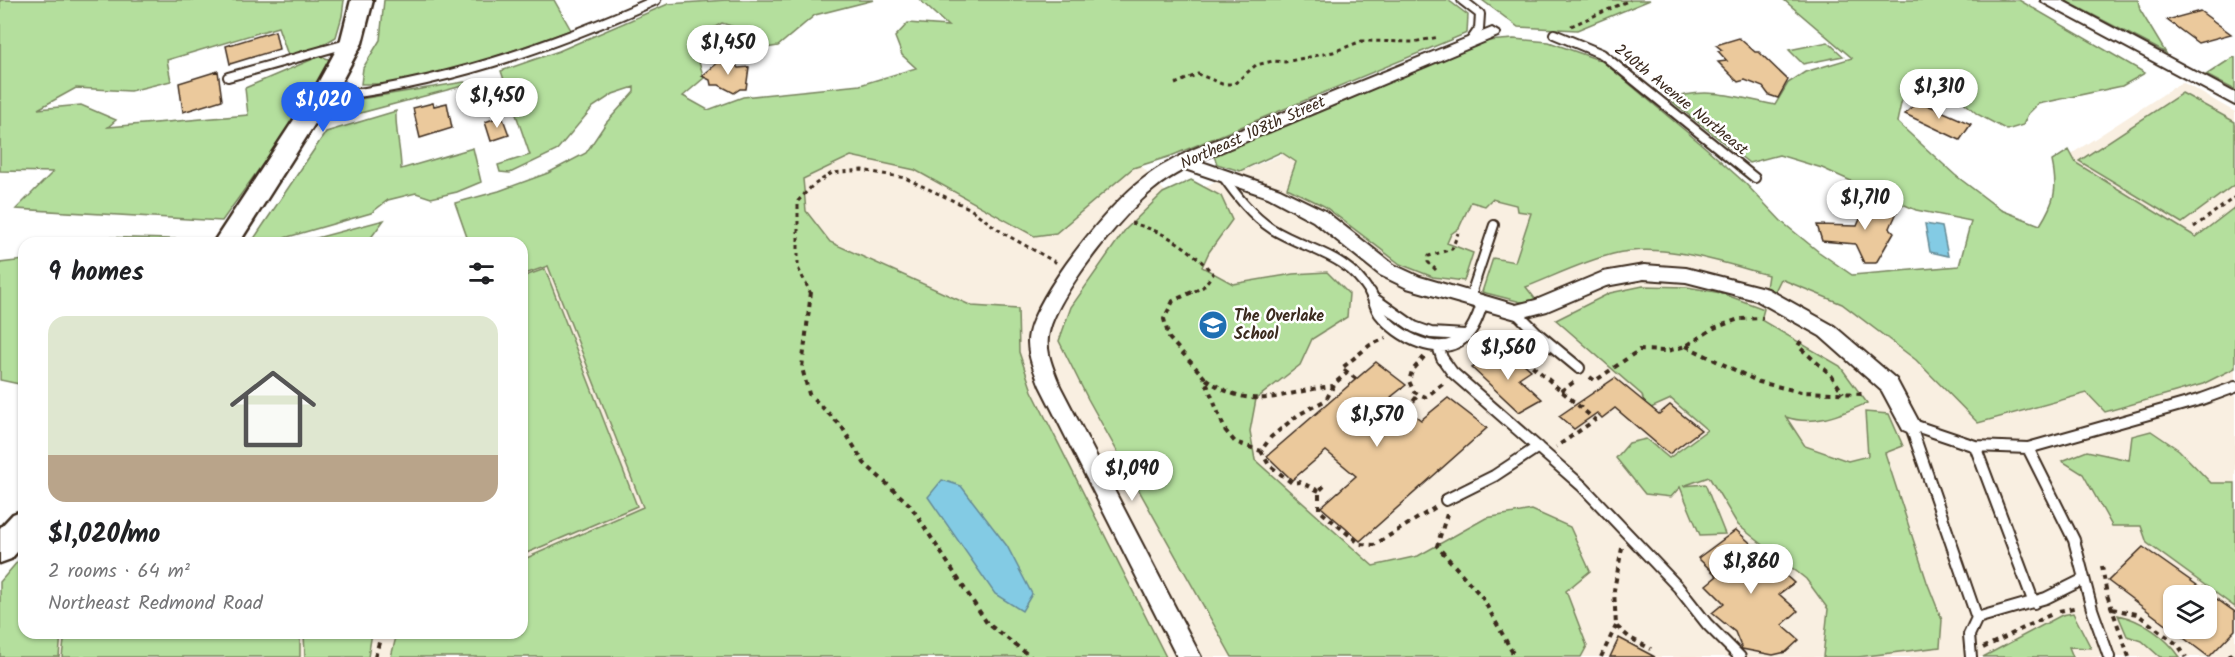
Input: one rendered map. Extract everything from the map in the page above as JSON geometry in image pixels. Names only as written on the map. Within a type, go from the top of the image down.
[{"type":"street","points":[[230,237],[320,98],[351,43],[362,0]]},
{"type":"street","points":[[2049,0],[2235,100]]},
{"type":"street","name":"Northeast 108th Street","points":[[1189,657],[1050,386],[1041,361],[1039,334],[1042,325],[1082,260],[1132,198],[1148,184],[1211,148],[1492,33]]},
{"type":"street","points":[[1183,162],[1274,193],[1319,216],[1387,270],[1414,283],[1450,291],[1516,312],[1540,306],[1603,279],[1644,272],[1686,275],[1761,294],[1827,331],[1889,385],[1910,424]]},
{"type":"street","points":[[0,549],[18,530]]},
{"type":"lane","points":[[320,98],[369,95],[400,89],[514,58],[564,40],[656,0]]},
{"type":"lane","points":[[1462,0],[1480,14],[1479,29],[1471,40]]},
{"type":"lane","name":"240th Avenue Northeast","points":[[1554,34],[1602,54],[1755,178]]},
{"type":"lane","points":[[228,77],[351,43]]},
{"type":"lane","points":[[1222,175],[1255,218],[1279,233],[1341,260],[1356,273],[1373,298],[1377,310],[1393,329],[1439,350],[1452,372],[1582,486],[1633,538],[1678,587],[1707,624],[1740,657]]},
{"type":"lane","points":[[1439,350],[1467,335],[1494,225]]},
{"type":"lane","points":[[1373,298],[1414,327],[1431,333],[1467,335]]},
{"type":"lane","points":[[1516,312],[1539,335],[1583,371]]},
{"type":"lane","points":[[1910,424],[1975,446],[2028,448],[2202,399],[2235,387]]},
{"type":"lane","points":[[1910,424],[1977,618],[1969,635],[1971,657]]},
{"type":"lane","points":[[1975,446],[2034,603]]},
{"type":"lane","points":[[2028,448],[2074,540],[2109,657]]},
{"type":"lane","points":[[1446,500],[1542,451]]},
{"type":"lane","points":[[1977,618],[2034,603],[2064,592],[2084,579]]},
{"type":"path","points":[[1554,34],[1630,0]]},
{"type":"path","points":[[1175,84],[1198,74],[1222,84],[1233,84],[1256,64],[1273,61],[1286,62],[1333,52],[1362,41],[1413,42],[1450,35],[1471,40]]},
{"type":"path","points":[[1031,657],[987,623],[910,505],[864,463],[842,426],[809,394],[802,368],[811,292],[798,268],[798,201],[812,186],[832,173],[862,170],[905,178],[969,208],[1003,233],[1059,264]]},
{"type":"path","points":[[2193,227],[2235,198]]},
{"type":"path","points":[[1125,222],[1145,225],[1169,238],[1201,259],[1213,274],[1203,287],[1173,301],[1164,319],[1170,338],[1204,377],[1216,387],[1240,398],[1274,399],[1311,387],[1333,386]]},
{"type":"path","points":[[1442,273],[1428,262],[1429,256],[1452,249],[1458,232]]},
{"type":"path","points":[[1583,371],[1595,381],[1639,350],[1668,351],[1686,346],[1713,328],[1739,320],[1762,318]]},
{"type":"path","points":[[1356,379],[1342,368],[1370,345],[1390,334]]},
{"type":"path","points":[[1802,341],[1798,346],[1831,375],[1843,394]]},
{"type":"path","points":[[1439,350],[1458,353],[1467,346],[1480,357],[1488,352],[1503,355],[1513,349],[1595,420],[1542,451]]},
{"type":"path","points":[[1686,346],[1759,382],[1801,392],[1865,394]]},
{"type":"path","points":[[1421,351],[1428,352],[1412,371],[1409,381],[1414,392],[1426,397],[1438,390],[1452,372]]},
{"type":"path","points":[[1261,451],[1271,437],[1298,415],[1326,400],[1333,386],[1348,372]]},
{"type":"path","points":[[1204,377],[1225,430],[1235,442],[1261,451],[1269,465],[1292,483],[1300,482],[1319,491]]},
{"type":"path","points":[[1561,391],[1578,380]]},
{"type":"path","points":[[1407,409],[1419,394]]},
{"type":"path","points":[[1324,486],[1319,491],[1319,510],[1360,544],[1374,545],[1446,500],[1447,514],[1437,546],[1463,571],[1486,601],[1515,657]]},
{"type":"path","points":[[1601,657],[1616,626],[1614,590],[1618,560],[1622,546],[1633,538]]},
{"type":"path","points":[[2102,566],[2112,609],[2129,657]]},
{"type":"path","points":[[1981,649],[2061,609],[2078,607]]},
{"type":"path","points":[[2112,609],[2138,614],[2178,645],[2186,657]]},
{"type":"path","points":[[1616,626],[1629,638],[1651,649]]},
{"type":"path","points":[[375,657],[380,639]]},
{"type":"path","points":[[2228,657],[2233,652]]},
{"type":"shaded area","name":"The Overlake School","points":[[1047,64],[1173,200],[1466,77],[1987,389],[2200,244],[2062,160],[2182,82],[2235,112],[2235,657],[0,657],[0,587],[18,622],[18,639],[528,639],[528,258]]},
{"type":"green space","points":[[0,0],[344,0],[336,37],[319,47],[288,55],[278,27],[167,60],[171,81],[130,91],[76,88],[38,109],[81,105],[116,120],[108,127],[248,115],[245,88],[320,56],[331,60],[301,107],[292,111],[299,113],[222,221],[16,209],[53,172],[0,171]]},
{"type":"green space","points":[[384,0],[554,0],[571,30],[483,61],[397,84],[361,84],[363,68],[380,40]]},
{"type":"green space","points":[[726,0],[874,0],[815,15],[778,46],[747,51],[747,31],[722,23],[692,40],[704,78],[683,96],[708,110],[743,97],[860,85],[916,68],[902,55],[895,37],[908,23],[948,26],[920,0],[1448,0],[1468,15],[1467,33],[1171,156],[1133,168],[1056,233],[1034,236],[915,170],[851,156],[803,179],[806,211],[830,242],[972,306],[1018,309],[1019,352],[1032,391],[1166,657],[391,657],[396,639],[528,639],[528,557],[643,507],[548,266],[528,273],[528,237],[467,237],[455,203],[499,191],[548,173],[586,153],[606,123],[634,92],[634,87],[613,94],[593,107],[556,151],[510,173],[500,172],[498,165],[530,155],[501,71],[559,51],[668,4]]},
{"type":"green space","points":[[1482,0],[1650,0],[1577,30],[1518,27]]},
{"type":"green space","points":[[1784,0],[2019,0],[2145,73],[2122,86],[2038,104],[2028,114],[2023,125],[2007,130],[1977,114],[1957,96],[1926,91],[1902,99],[1897,122],[1955,175],[2001,210],[2040,225],[2054,194],[2055,179],[2052,161],[2069,150],[2076,163],[2196,237],[2235,207],[2235,368],[2203,384],[2105,412],[2087,393],[1978,423],[1916,360],[1842,304],[1781,279],[1775,291],[1766,288],[1768,275],[1711,259],[1652,250],[1632,251],[1591,261],[1526,287],[1537,301],[1521,302],[1482,292],[1493,258],[1515,262],[1531,213],[1517,211],[1516,205],[1492,199],[1485,206],[1471,202],[1459,228],[1451,234],[1447,243],[1473,253],[1464,281],[1433,277],[1400,264],[1324,206],[1287,188],[1296,162],[1281,152],[1240,171],[1217,164],[1214,156],[1242,142],[1486,41],[1514,39],[1549,42],[1602,61],[1706,148],[1745,183],[1782,222],[1852,275],[1959,266],[1971,221],[1916,210],[1822,168],[1779,155],[1749,163],[1670,100],[1696,93],[1709,93],[1736,96],[1775,105],[1788,83],[1805,72],[1852,58]]},
{"type":"green space","points":[[2064,0],[2138,0],[2140,10],[2166,53]]},
{"type":"green space","points":[[1828,42],[1843,56],[1803,64],[1789,50]]},
{"type":"green space","points":[[2235,57],[2235,90],[2206,75],[2232,58]]},
{"type":"green space","points":[[464,82],[470,84],[334,120],[342,102]]},
{"type":"green space","points":[[2182,93],[2235,122],[2235,184],[2182,223],[2079,161]]},
{"type":"green space","points":[[396,111],[401,169],[473,148],[481,182],[457,192],[431,198],[416,193],[388,200],[371,213],[288,237],[255,237],[326,132]]},
{"type":"green space","points":[[1191,180],[1221,196],[1232,220],[1209,252],[1202,267],[1233,284],[1293,274],[1327,272],[1349,294],[1347,317],[1312,339],[1300,365],[1256,399],[1250,431],[1255,460],[1373,566],[1418,556],[1486,518],[1532,510],[1570,527],[1590,571],[1566,591],[1587,646],[1581,657],[1232,657],[1088,399],[1059,341],[1071,307],[1125,230],[1163,193]]},
{"type":"green space","points":[[384,220],[371,237],[320,237]]},
{"type":"green space","points":[[18,261],[18,384],[0,380],[0,263]]},
{"type":"green space","points":[[545,269],[637,506],[528,552],[528,275]]},
{"type":"green space","points":[[1643,286],[1687,287],[1721,293],[1764,309],[1761,320],[1840,366],[1867,403],[1817,420],[1796,420],[1786,417],[1805,446],[1848,461],[1868,456],[1865,412],[1889,414],[1903,446],[1885,453],[1927,582],[1942,620],[1940,647],[1858,657],[1823,657],[1828,609],[1806,579],[1738,525],[1709,477],[1683,486],[1705,484],[1725,534],[1700,535],[1680,487],[1671,497],[1645,494],[1616,458],[1629,443],[1646,439],[1669,458],[1707,430],[1671,399],[1651,408],[1644,403],[1642,395],[1556,320],[1610,293]]},
{"type":"green space","points":[[2151,431],[2179,450],[2211,483],[2235,483],[2235,607],[2217,594],[2217,585],[2205,585],[2147,543],[2141,526],[2112,526],[2083,474],[2062,461],[2087,451],[2129,460],[2132,436]]},
{"type":"green space","points":[[18,561],[18,639],[60,639],[59,657],[0,657],[0,582]]},
{"type":"green space","points":[[2073,613],[2091,648],[2069,647],[2073,657],[1983,657],[2062,615]]},
{"type":"green space","points":[[2118,615],[2153,630],[2180,657],[2160,657],[2142,641],[2127,636]]},
{"type":"green space","points":[[64,639],[300,639],[300,657],[62,657]]},
{"type":"green space","points":[[304,639],[371,639],[368,657],[305,657]]},
{"type":"water","points":[[1925,224],[1942,227],[1948,256],[1930,252]]},
{"type":"water","points":[[942,480],[961,486],[1007,546],[1032,594],[1022,611],[995,594],[928,497]]},
{"type":"building","points":[[2200,11],[2231,34],[2198,43],[2167,20]]},
{"type":"building","points":[[275,31],[279,49],[230,64],[226,46]]},
{"type":"building","points":[[1739,38],[1755,52],[1759,52],[1788,80],[1778,98],[1769,95],[1763,87],[1745,80],[1738,82],[1718,62],[1727,61],[1718,51],[1722,50],[1716,45]]},
{"type":"building","points":[[732,60],[738,68],[749,67],[746,89],[740,89],[734,93],[719,85],[711,85],[710,80],[702,76],[720,61]]},
{"type":"building","points":[[218,71],[222,100],[183,112],[179,83]]},
{"type":"building","points":[[1918,101],[1971,124],[1960,140],[1905,114]]},
{"type":"building","points":[[433,103],[434,106],[447,103],[452,128],[420,138],[413,108]]},
{"type":"building","points":[[502,116],[509,135],[491,141],[485,122]]},
{"type":"building","points":[[1869,198],[1898,210],[1890,228],[1894,232],[1876,263],[1864,263],[1855,244],[1822,241],[1817,225],[1857,226]]},
{"type":"building","points":[[1494,355],[1503,363],[1514,355],[1531,370],[1519,378],[1542,399],[1519,412],[1472,368]]},
{"type":"building","points":[[1376,362],[1406,385],[1391,397],[1421,420],[1448,398],[1487,428],[1360,541],[1321,507],[1356,476],[1326,451],[1292,480],[1267,456]]},
{"type":"building","points":[[1615,378],[1659,414],[1670,405],[1701,430],[1669,454],[1615,408],[1602,418],[1597,413],[1574,429],[1559,416]]},
{"type":"building","points":[[1736,530],[1794,583],[1779,594],[1798,611],[1782,625],[1799,640],[1786,652],[1773,655],[1742,649],[1735,632],[1712,613],[1724,603],[1706,585],[1717,576],[1698,558]]},
{"type":"building","points":[[2143,547],[2197,585],[2163,585],[2163,622],[2108,581]]},
{"type":"building","points":[[2217,599],[2235,612],[2235,630],[2209,657],[2185,639],[2217,639]]},
{"type":"building","points":[[1619,638],[1655,657],[1610,657]]},
{"type":"place","name":"The Overlake School","points":[[1213,325]]}]
